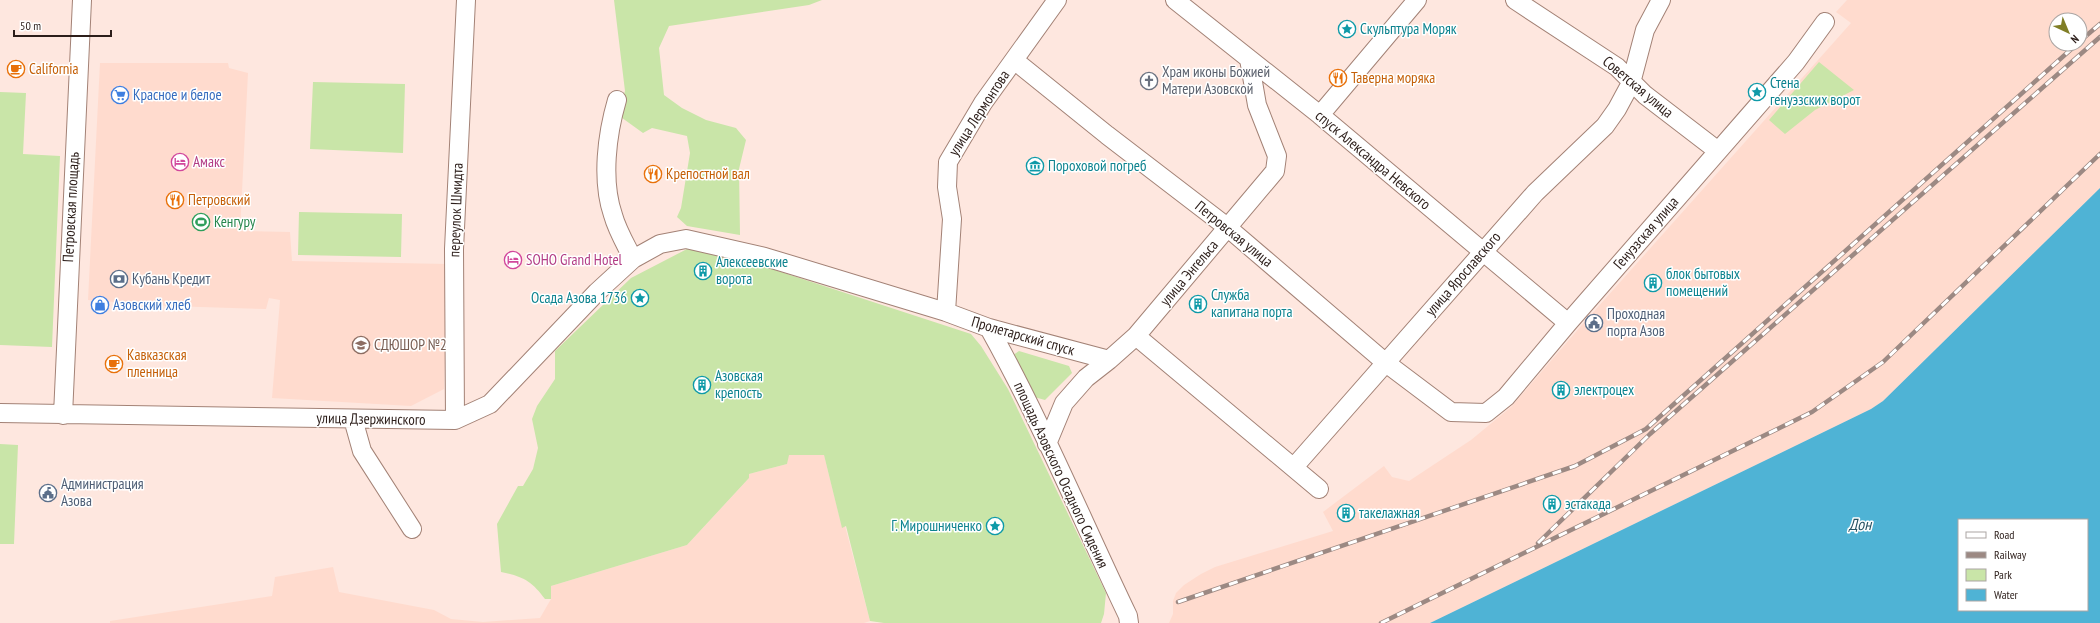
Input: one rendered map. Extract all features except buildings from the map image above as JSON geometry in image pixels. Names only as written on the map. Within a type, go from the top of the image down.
[{"type":"street","name":"Петровская площадь","points":[[63,415],[70,232],[82,0]]},
{"type":"street","name":"переулок Шмидта","points":[[455,420],[454,249],[466,0]]},
{"type":"street","name":"улица Лермонтова","points":[[946,312],[952,219],[947,187],[948,162],[983,103],[1058,0]]},
{"type":"street","name":"спуск Александра Невского","points":[[1175,0],[1320,115],[1568,323]]},
{"type":"street","points":[[1320,115],[1417,0]]},
{"type":"street","name":"Советская улица","points":[[1515,0],[1617,67],[1631,83],[1645,95],[1718,151]]},
{"type":"street","points":[[1631,83],[1646,30],[1661,0]]},
{"type":"street","name":"Генуэзская улица","points":[[1451,412],[1486,413],[1506,397],[1568,323],[1796,62],[1825,22]]},
{"type":"street","name":"улица Энгельса","points":[[1136,336],[1275,171],[1277,156],[1257,105],[1249,59]]},
{"type":"street","name":"Петровская улица","points":[[1014,60],[1107,135],[1228,227],[1386,363],[1451,412]]},
{"type":"street","name":"улица Ярославского","points":[[1294,467],[1535,193],[1605,126],[1617,109],[1631,83]]},
{"type":"street","points":[[617,100],[610,123],[608,154],[605,170],[612,214],[633,259]]},
{"type":"street","name":"Пролетарский спуск","points":[[674,240],[686,239],[765,257],[946,312],[989,328],[1109,360]]},
{"type":"street","name":"улица Дзержинского","points":[[0,413],[455,420],[490,404],[597,292],[633,259],[660,244],[674,240]]},
{"type":"street","name":"площадь Азовского Осадного Сидения","points":[[989,328],[1005,356],[1047,444],[1128,616],[1129,623]]},
{"type":"street","points":[[1047,444],[1064,403],[1086,378],[1136,336],[1318,488]]},
{"type":"street","points":[[353,419],[362,451],[412,529]]},
{"type":"shaded area","points":[[1847,0],[2100,0],[2100,188],[1883,401],[1871,409],[1430,623],[1169,623],[1173,614],[1173,601],[1176,593],[1184,585],[1201,574],[1215,567],[1333,531],[1323,512],[1384,466],[1392,477],[1409,481],[1471,440],[1511,407],[1581,326],[1851,23],[1836,12]]},
{"type":"shaded area","points":[[100,63],[228,63],[229,68],[248,73],[240,231],[290,232],[292,261],[448,264],[444,389],[411,406],[272,398],[280,300],[269,298],[266,309],[169,306],[88,300]]},
{"type":"shaded area","points":[[788,455],[824,455],[842,527],[845,526],[870,621],[864,623],[110,623],[110,621],[272,596],[275,577],[333,567],[339,592],[434,610],[451,619],[483,622],[540,618],[551,599],[551,586],[687,545],[749,478],[749,474],[787,464]]},
{"type":"green space","points":[[614,0],[822,0],[809,5],[669,26],[659,48],[664,95],[682,108],[706,120],[736,128],[746,140],[739,169],[740,235],[687,226],[677,217],[681,208],[690,153],[687,136],[652,128],[643,133],[618,115],[625,91]]},
{"type":"green space","points":[[1819,62],[1854,90],[1815,110],[1785,134],[1769,120]]},
{"type":"green space","points":[[313,82],[405,84],[403,153],[310,149]]},
{"type":"green space","points":[[0,92],[26,93],[23,154],[60,156],[52,347],[0,345]]},
{"type":"green space","points":[[299,212],[402,214],[401,257],[298,255]]},
{"type":"green space","points":[[687,249],[732,256],[971,334],[981,346],[1008,389],[1106,593],[1104,614],[1101,623],[884,623],[870,621],[846,526],[842,528],[824,455],[789,455],[787,464],[749,474],[749,478],[687,545],[551,586],[551,599],[545,599],[536,588],[526,580],[515,575],[501,572],[497,524],[518,486],[523,486],[533,469],[538,448],[532,419],[537,406],[555,379],[555,351],[631,278]]},
{"type":"green space","points":[[1019,351],[1069,366],[1072,373],[1045,400],[1034,397],[1013,355]]},
{"type":"green space","points":[[0,444],[18,445],[14,544],[0,544]]},
{"type":"water","name":"Дон","points":[[2100,188],[2100,623],[1430,623],[1871,409],[1883,401]]},
{"type":"railway","points":[[2088,34],[2100,24]]},
{"type":"railway","points":[[1538,543],[1650,434],[2100,37]]},
{"type":"railway","points":[[1178,602],[1575,466],[1646,429],[2068,52]]},
{"type":"railway","points":[[1381,623],[1812,412],[1883,362],[2100,154]]},
{"type":"place","name":"Скульптура Моряк","points":[[1347,29]]},
{"type":"place","name":"California","points":[[16,69]]},
{"type":"place","name":"Таверна моряка","points":[[1338,78]]},
{"type":"place","name":"Храм иконы Божией Матери Азовской","points":[[1149,81]]},
{"type":"place","name":"Стена генуэзских ворот","points":[[1757,92]]},
{"type":"place","name":"Красное и белое","points":[[120,95]]},
{"type":"place","name":"Амакс","points":[[180,162]]},
{"type":"place","name":"Пороховой погреб","points":[[1035,166]]},
{"type":"place","name":"Крепостной вал","points":[[653,174]]},
{"type":"place","name":"Петровский","points":[[175,200]]},
{"type":"place","name":"Кенгуру","points":[[201,222]]},
{"type":"place","name":"SOHO Grand Hotel","points":[[513,260]]},
{"type":"place","name":"Алексеевские ворота","points":[[703,271]]},
{"type":"place","name":"Кубань Кредит","points":[[119,279]]},
{"type":"place","name":"блок бытовых помещений","points":[[1653,283]]},
{"type":"place","name":"Осада Азова 1736","points":[[640,298]]},
{"type":"place","name":"Служба капитана порта","points":[[1198,304]]},
{"type":"place","name":"Азовский хлеб","points":[[100,305]]},
{"type":"place","name":"Проходная порта Азов","points":[[1594,323]]},
{"type":"place","name":"СДЮШОР №2","points":[[361,345]]},
{"type":"place","name":"Кавказская пленница","points":[[114,364]]},
{"type":"place","name":"Азовская крепость","points":[[702,385]]},
{"type":"place","name":"электроцех","points":[[1561,390]]},
{"type":"place","name":"Администрация Азова","points":[[48,493]]},
{"type":"place","name":"эстакада","points":[[1552,504]]},
{"type":"place","name":"такелажная","points":[[1346,513]]},
{"type":"place","name":"Г. Мирошниченко","points":[[995,526]]}]
